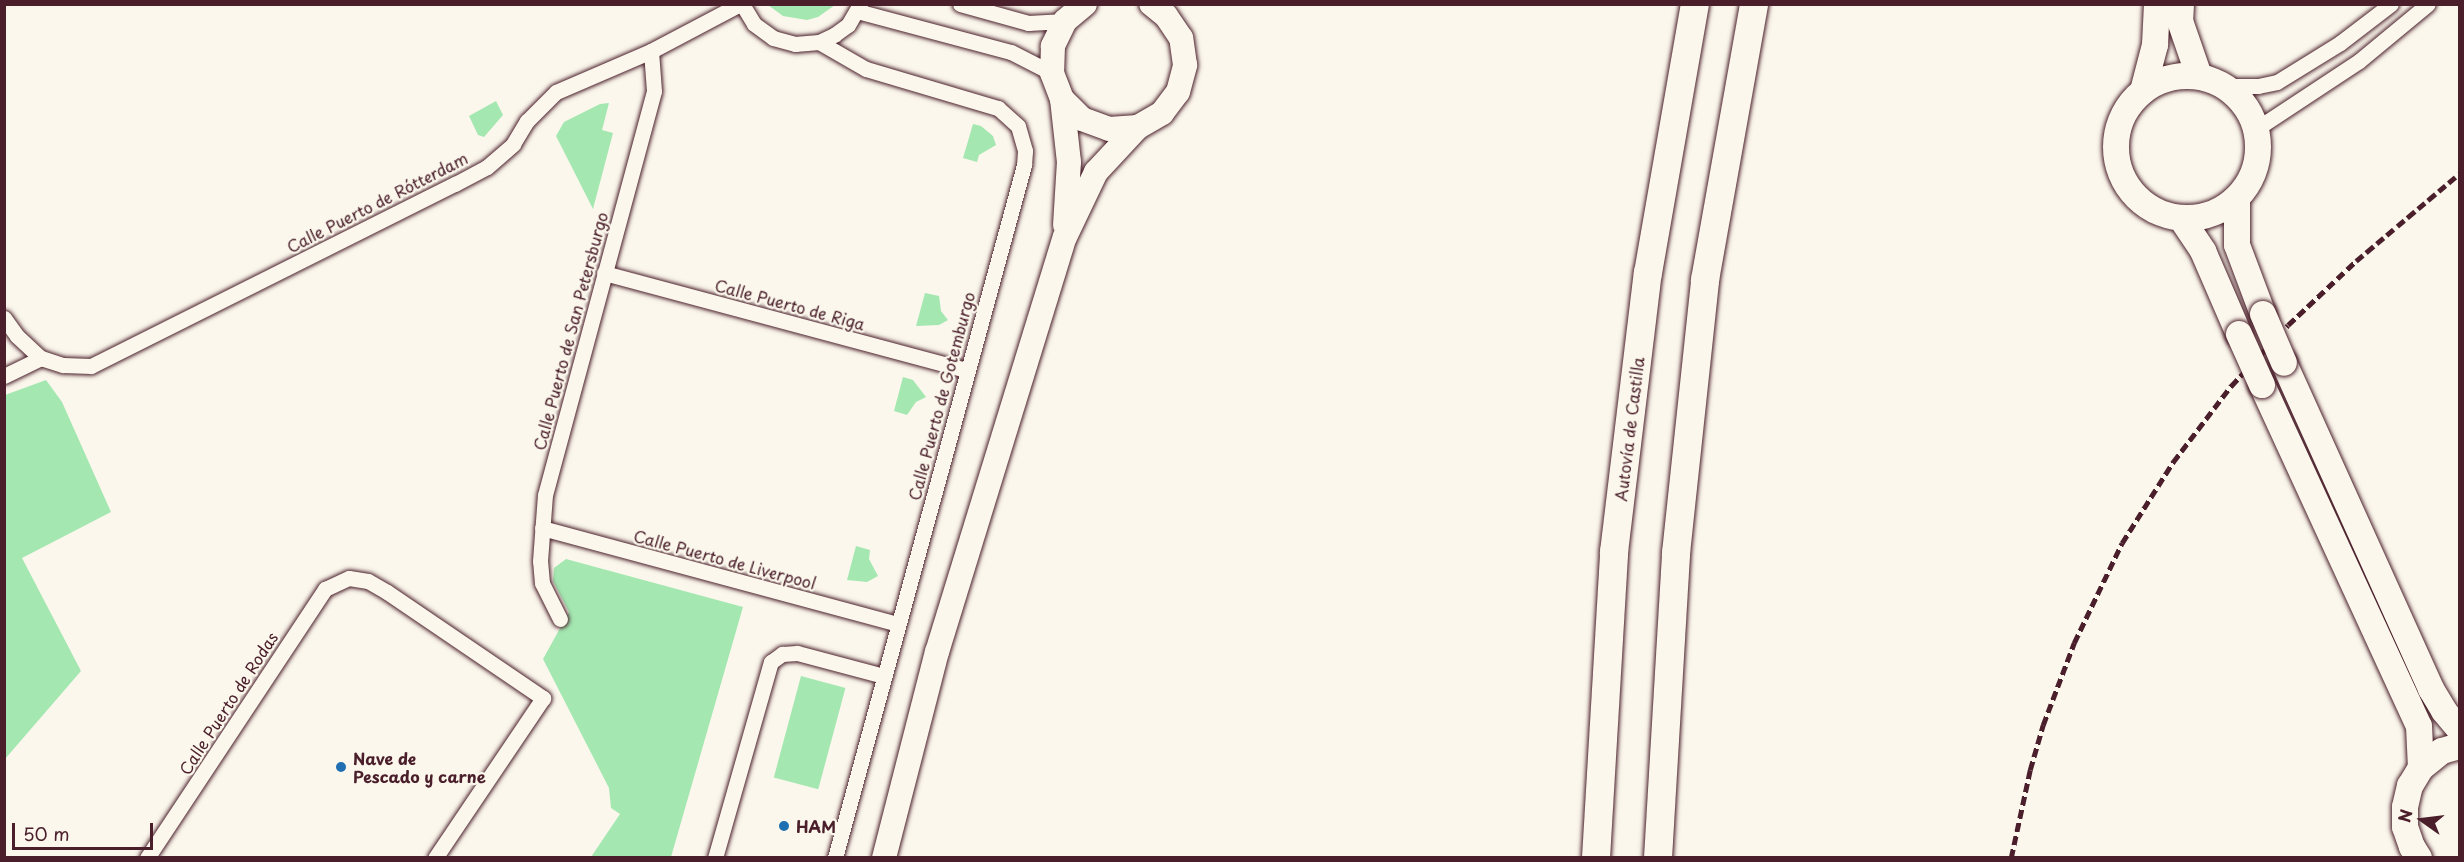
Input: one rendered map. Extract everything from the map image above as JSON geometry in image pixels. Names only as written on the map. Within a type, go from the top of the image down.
[{"type":"highway","name":"Autovía de Castilla","points":[[1596,858],[1614,552],[1648,273],[1695,4]]},
{"type":"highway","points":[[1658,858],[1676,553],[1705,280],[1754,4]]},
{"type":"highway","points":[[2143,90],[2155,45],[2157,4]]},
{"type":"highway","points":[[2181,4],[2180,21],[2185,42],[2199,76]]},
{"type":"highway","points":[[2199,76],[2224,86],[2245,104],[2256,129],[2257,151],[2251,179],[2237,198],[2221,210],[2202,217],[2181,218],[2160,213],[2142,202],[2128,187],[2119,167],[2116,146],[2119,125],[2128,106],[2143,90],[2169,77],[2199,76]]},
{"type":"highway","points":[[2237,198],[2236,237],[2242,263],[2284,363],[2431,690],[2444,711],[2460,730]]},
{"type":"highway","points":[[2181,218],[2203,251],[2419,726],[2421,768]]},
{"type":"highway","points":[[2419,858],[2412,847],[2405,827],[2405,807],[2410,786],[2421,768],[2442,751],[2460,746]]},
{"type":"main road","points":[[1065,237],[1069,162],[1062,99],[1052,73],[1053,46],[1065,21],[1085,4]]},
{"type":"main road","points":[[884,858],[937,652],[1065,237],[1095,172],[1138,127],[1162,113],[1178,92],[1181,83],[1185,65],[1181,39],[1161,8]]},
{"type":"main road","points":[[1062,99],[1082,119],[1109,129],[1138,127]]},
{"type":"street","points":[[741,4],[754,24],[773,38],[795,44],[819,42],[848,25],[859,8],[1011,52],[1052,73]]},
{"type":"street","name":"Calle Puerto de Rótterdam","points":[[41,358],[63,364],[91,366],[487,167],[513,144],[527,122],[556,92],[651,51],[741,4]]},
{"type":"street","points":[[960,4],[1028,23],[1065,21]]},
{"type":"street","points":[[2224,86],[2258,86],[2277,82],[2340,44],[2391,4]]},
{"type":"street","points":[[2256,129],[2359,61],[2428,4]]},
{"type":"street","name":"Calle Puerto de Gotemburgo","points":[[819,42],[866,69],[998,108],[1018,126],[1025,151],[1024,165],[835,858]]},
{"type":"street","name":"Calle Puerto de San Petersburgo","points":[[560,619],[542,583],[540,561],[545,495],[654,91],[651,51]]},
{"type":"street","name":"Calle Puerto de Riga","points":[[604,273],[967,370]]},
{"type":"street","points":[[4,318],[16,336],[41,358],[4,376]]},
{"type":"street","name":"Calle Puerto de Liverpool","points":[[542,528],[898,624]]},
{"type":"street","name":"Calle Puerto de Rodas","points":[[147,858],[325,589],[349,578],[368,581],[387,592],[543,698],[435,858]]},
{"type":"street","points":[[715,858],[771,662],[782,654],[797,653],[884,676]]},
{"type":"green space","points":[[768,5],[835,5],[818,17],[807,20],[783,16]]},
{"type":"green space","points":[[496,101],[503,115],[484,137],[478,135],[469,116]]},
{"type":"green space","points":[[609,103],[602,130],[613,133],[593,209],[556,136],[564,122],[600,104]]},
{"type":"green space","points":[[973,124],[981,126],[993,136],[996,145],[979,155],[977,162],[963,158]]},
{"type":"green space","points":[[925,293],[939,296],[941,311],[948,320],[939,325],[916,326]]},
{"type":"green space","points":[[903,377],[913,380],[926,397],[916,402],[907,415],[894,411]]},
{"type":"green space","points":[[46,380],[62,402],[111,512],[22,558],[81,671],[5,759],[5,395]]},
{"type":"green space","points":[[856,546],[870,550],[869,559],[878,576],[867,582],[847,580]]},
{"type":"green space","points":[[566,559],[743,607],[671,857],[591,857],[620,814],[611,808],[609,788],[543,659],[569,612],[553,581],[554,568]]},
{"type":"green space","points":[[801,676],[845,688],[818,789],[774,777]]},
{"type":"railway","points":[[2011,858],[2030,770],[2043,725],[2074,643],[2122,543],[2173,462],[2231,386],[2288,325],[2356,261],[2460,173]]},
{"type":"place","name":"Nave de Pescado y carne","points":[[341,767]]},
{"type":"place","name":"HAM","points":[[784,826]]}]
